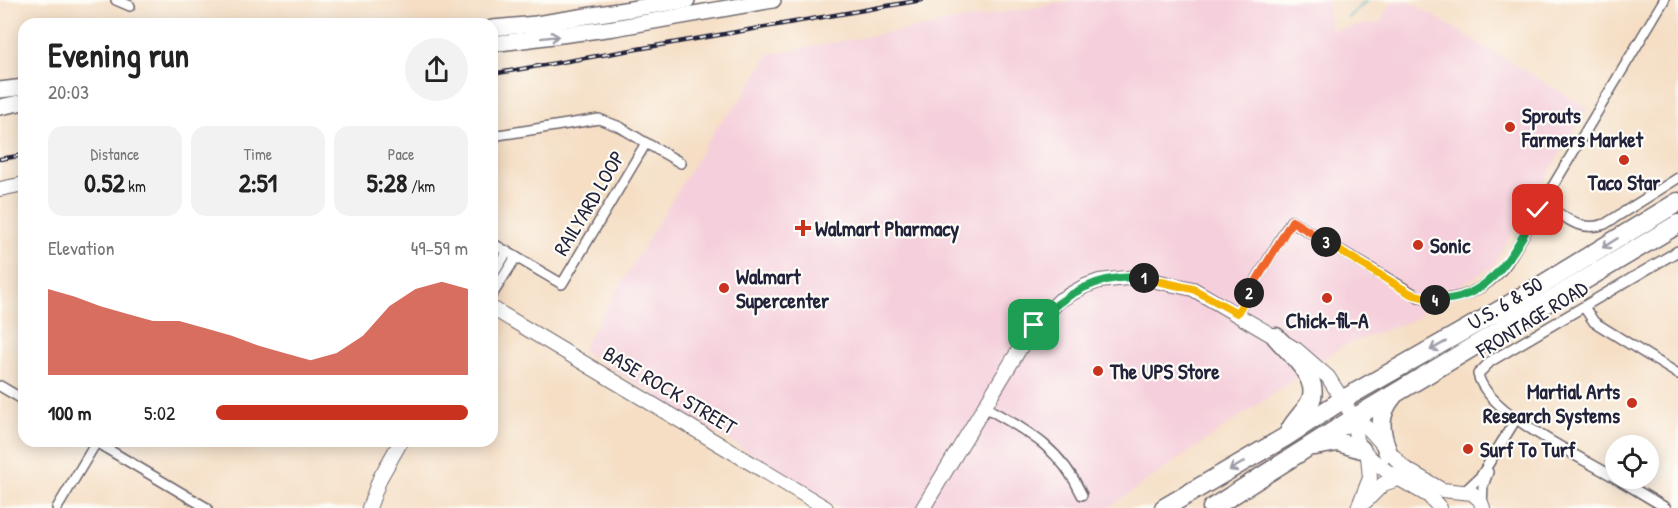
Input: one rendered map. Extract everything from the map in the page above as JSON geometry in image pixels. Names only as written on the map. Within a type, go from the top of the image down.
[{"type":"highway","name":"U.S. 6 & 50","points":[[1164,508],[1287,436],[1342,400],[1508,306],[1678,202]]},
{"type":"highway","points":[[1617,261],[1644,236],[1678,213]]},
{"type":"highway","name":"U.S. 6 & 50","points":[[1212,508],[1395,393],[1678,224]]},
{"type":"highway","points":[[1276,337],[1303,369],[1312,388],[1309,405],[1297,417],[1287,436]]},
{"type":"highway","points":[[1388,453],[1381,430],[1381,417],[1395,393]]},
{"type":"highway","points":[[1310,445],[1320,447],[1338,442],[1365,453]]},
{"type":"main road","points":[[498,43],[687,0]]},
{"type":"main road","points":[[498,27],[638,11],[774,0]]},
{"type":"main road","points":[[0,90],[18,88]]},
{"type":"main road","points":[[0,107],[18,103]]},
{"type":"street","points":[[116,0],[130,6]]},
{"type":"street","points":[[1237,313],[1292,221],[1411,294],[1442,300],[1473,292],[1500,273],[1664,0]]},
{"type":"street","name":"RAILYARD LOOP","points":[[498,135],[599,119],[620,127],[646,143],[562,284],[498,247]]},
{"type":"street","points":[[646,143],[681,163]]},
{"type":"street","points":[[1543,202],[1577,224],[1592,229],[1605,224],[1678,178]]},
{"type":"street","points":[[0,189],[18,185]]},
{"type":"street","name":"FRONTAGE ROAD","points":[[1516,419],[1495,403],[1482,386],[1478,374],[1483,368],[1678,251]]},
{"type":"street","points":[[498,266],[507,252]]},
{"type":"street","points":[[498,286],[516,257]]},
{"type":"street","points":[[923,508],[1034,325],[1060,300],[1085,286],[1122,278],[1151,279],[1193,289],[1276,337],[1317,366],[1332,383],[1354,418],[1370,430],[1388,453],[1422,481],[1442,490],[1461,491],[1477,497],[1482,506]]},
{"type":"street","points":[[1584,307],[1594,322],[1678,374]]},
{"type":"street","name":"BASE ROCK STREET","points":[[498,312],[826,508]]},
{"type":"street","points":[[0,386],[18,396]]},
{"type":"street","points":[[983,406],[1047,445],[1073,475],[1082,495]]},
{"type":"street","points":[[1354,418],[1356,441],[1365,453],[1398,479],[1430,496],[1441,508],[1448,497],[1476,483],[1495,456],[1516,419],[1605,472]]},
{"type":"street","points":[[57,508],[93,447]]},
{"type":"street","points":[[106,447],[207,508]]},
{"type":"street","points":[[369,508],[380,478],[397,447]]},
{"type":"street","points":[[1359,508],[1371,478],[1365,453]]},
{"type":"street","points":[[1482,506],[1484,482],[1495,456]]},
{"type":"street","points":[[1359,508],[1377,488],[1398,479]]},
{"type":"street","points":[[1634,489],[1666,508]]},
{"type":"shaded area","points":[[1075,0],[1327,0],[1332,30],[1381,22],[1386,10],[1393,2],[1407,0],[1588,108],[1492,267],[1454,289],[1430,289],[1422,313],[1417,318],[1341,347],[1108,508],[840,508],[581,350],[717,126],[738,104],[769,54]]},
{"type":"waterway","points":[[1348,18],[1367,0]]},
{"type":"railway","points":[[498,73],[922,0]]},
{"type":"railway","points":[[0,159],[18,156]]},
{"type":"place","name":"Sprouts Farmers Market","points":[[1510,127]]},
{"type":"place","name":"Taco Star","points":[[1624,160]]},
{"type":"place","name":"Walmart Pharmacy","points":[[803,228]]},
{"type":"place","name":"Sonic","points":[[1418,245]]},
{"type":"place","name":"Walmart Supercenter","points":[[724,288]]},
{"type":"place","name":"Chick-fil-A","points":[[1327,298]]},
{"type":"place","name":"The UPS Store","points":[[1098,371]]},
{"type":"place","name":"Martial Arts Research Systems","points":[[1632,403]]},
{"type":"place","name":"Surf To Turf","points":[[1468,449]]},
{"type":"route","points":[[1034,325],[1060,300],[1085,286],[1099,281],[1137,277],[1180,284],[1202,293],[1237,313],[1292,221],[1411,294],[1431,300],[1451,299],[1473,292],[1500,273],[1538,210]]}]
